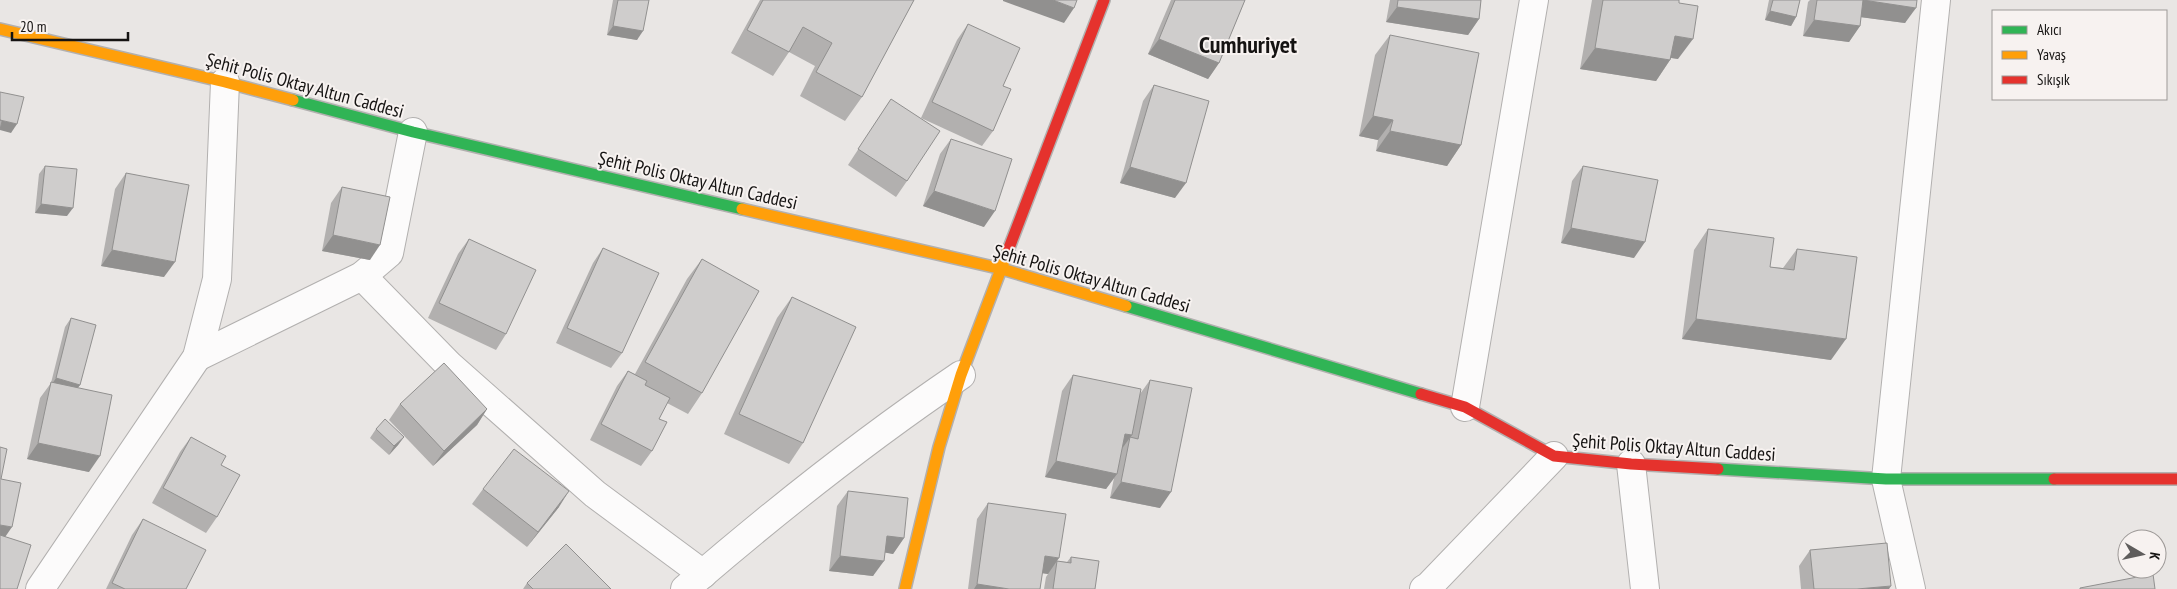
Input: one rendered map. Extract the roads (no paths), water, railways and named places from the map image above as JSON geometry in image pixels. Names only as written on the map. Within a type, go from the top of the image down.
[{"type":"street","points":[[905,589],[939,447],[961,375],[1104,0]]},
{"type":"street","points":[[1465,407],[1534,0]]},
{"type":"street","points":[[1911,589],[1886,479],[1936,0]]},
{"type":"street","name":"Şehit Polis Oktay Altun Caddesi","points":[[0,29],[225,82],[413,132],[1002,268],[1465,407],[1554,456],[1631,464],[1886,479],[2177,480]]},
{"type":"street","points":[[40,589],[197,357],[217,279],[225,82]]},
{"type":"street","points":[[197,357],[362,276],[389,253],[413,132]]},
{"type":"street","points":[[362,276],[449,366],[694,581],[844,459],[912,408],[961,375]]},
{"type":"street","points":[[1424,589],[1554,456]]},
{"type":"street","points":[[1631,464],[1645,589]]},
{"type":"district","name":"Cumhuriyet","points":[[1248,45]]}]
